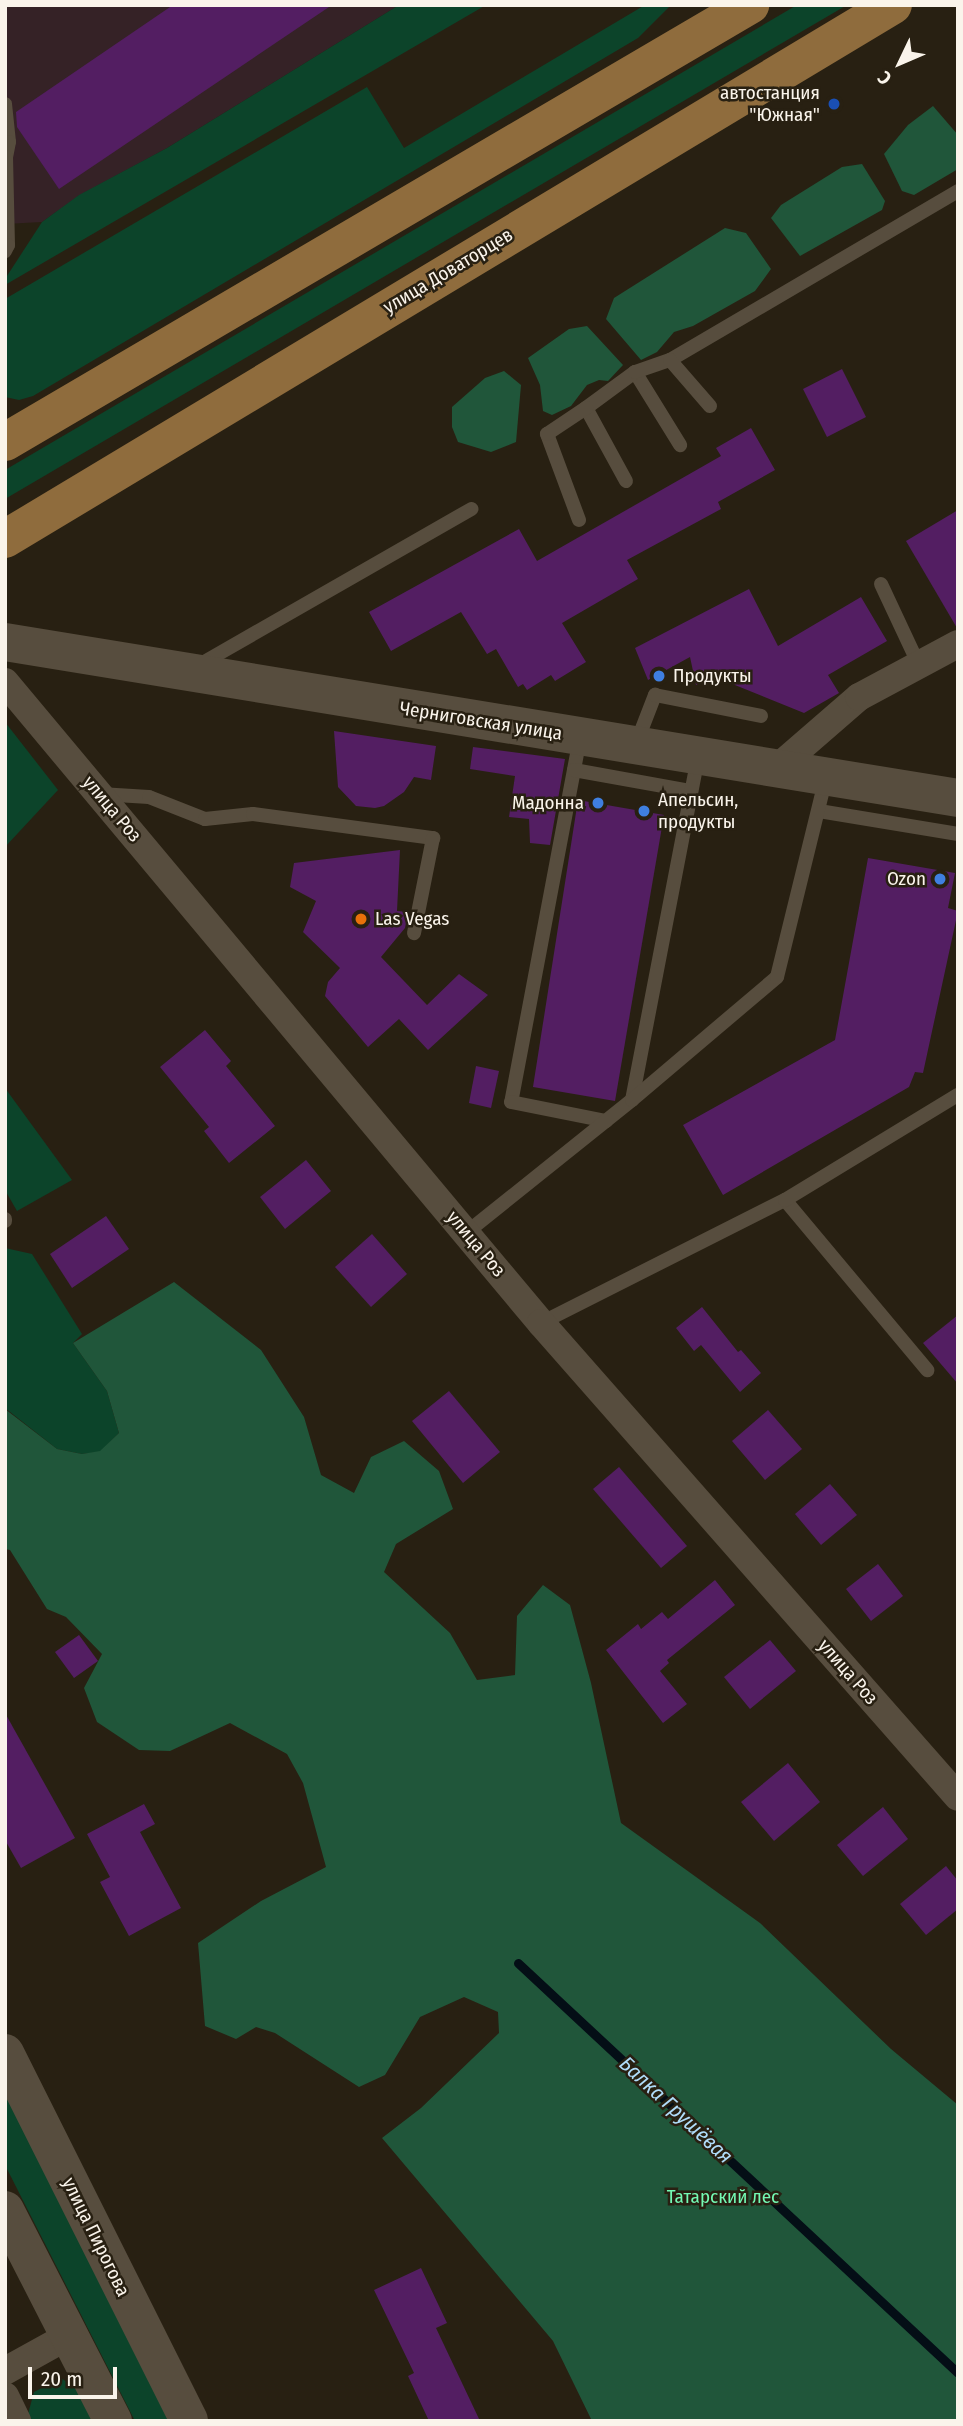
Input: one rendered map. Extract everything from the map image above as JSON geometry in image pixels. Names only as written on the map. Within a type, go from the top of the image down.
[{"type":"main road","points":[[5,442],[750,5]]},
{"type":"main road","name":"улица Доваторцев","points":[[5,539],[893,5]]},
{"type":"street","name":"Черниговская улица","points":[[5,642],[187,672],[577,753],[635,745],[695,773],[777,768],[823,794],[958,798]]},
{"type":"street","points":[[777,768],[859,697],[958,644]]},
{"type":"street","name":"улица Роз","points":[[5,682],[541,1323],[958,1797]]},
{"type":"street","name":"улица Пирогова","points":[[5,2053],[189,2421]]},
{"type":"street","points":[[5,2210],[113,2421]]},
{"type":"street","points":[[5,2371],[70,2335]]},
{"type":"street","points":[[5,2396],[17,2421]]},
{"type":"lane","points":[[5,104],[9,142],[6,157],[8,245],[5,251]]},
{"type":"lane","points":[[579,520],[547,434],[635,372],[670,360],[958,191]]},
{"type":"lane","points":[[670,360],[710,406]]},
{"type":"lane","points":[[635,372],[680,445]]},
{"type":"lane","points":[[586,408],[626,481]]},
{"type":"lane","points":[[187,672],[471,509]]},
{"type":"lane","points":[[881,584],[919,665]]},
{"type":"lane","points":[[635,745],[655,695],[761,716]]},
{"type":"lane","points":[[606,1121],[511,1102],[577,753],[695,773],[632,1100]]},
{"type":"lane","points":[[99,794],[149,797],[205,819],[253,814],[433,838],[414,933]]},
{"type":"lane","points":[[466,1233],[632,1100],[778,977],[823,794],[958,834]]},
{"type":"lane","points":[[541,1323],[785,1200],[957,1093]]},
{"type":"lane","points":[[785,1200],[927,1370]]},
{"type":"shaded area","points":[[5,5],[399,5],[167,148],[80,195],[42,222],[5,224]]},
{"type":"green space","points":[[399,5],[486,5],[5,285],[5,279],[42,222],[79,195],[167,148]]},
{"type":"green space","points":[[645,5],[671,5],[638,38],[33,396],[19,400],[5,397],[5,299],[367,87],[404,148]]},
{"type":"green space","points":[[797,5],[847,5],[5,499],[5,470]]},
{"type":"green space","points":[[933,106],[958,135],[958,169],[914,195],[902,191],[884,154],[908,125]]},
{"type":"green space","points":[[862,164],[885,201],[882,210],[800,256],[771,218],[781,205],[842,167]]},
{"type":"green space","points":[[725,228],[746,233],[771,269],[755,291],[693,326],[674,332],[657,352],[641,360],[606,319],[614,298]]},
{"type":"green space","points":[[587,326],[623,365],[608,381],[599,380],[587,385],[571,406],[552,415],[543,411],[540,385],[528,358],[569,329]]},
{"type":"green space","points":[[504,371],[521,385],[516,442],[491,452],[458,442],[452,427],[452,407],[485,378]]},
{"type":"green space","points":[[5,722],[58,790],[5,847]]},
{"type":"green space","points":[[5,1088],[72,1180],[17,1211],[5,1190]]},
{"type":"green space","points":[[5,1248],[32,1254],[82,1334],[73,1343],[107,1391],[119,1433],[100,1452],[82,1454],[57,1449],[5,1408]]},
{"type":"green space","name":"Татарский лес","points":[[174,1282],[261,1350],[304,1417],[321,1475],[354,1493],[371,1457],[404,1441],[439,1471],[453,1509],[396,1544],[384,1572],[450,1633],[477,1680],[515,1675],[517,1616],[543,1585],[570,1605],[591,1683],[621,1823],[760,1923],[891,2049],[958,2105],[958,2421],[592,2421],[553,2341],[382,2138],[421,2108],[499,2033],[498,2012],[464,1997],[420,2017],[385,2075],[359,2087],[275,2033],[256,2027],[236,2039],[205,2026],[198,1943],[261,1901],[326,1867],[303,1783],[287,1754],[230,1723],[170,1751],[139,1750],[97,1722],[84,1688],[102,1654],[66,1617],[47,1609],[10,1550],[5,1549],[5,1409],[57,1449],[82,1454],[100,1451],[119,1433],[107,1391],[73,1343]]},
{"type":"green space","points":[[5,2088],[175,2421],[135,2421],[5,2165]]},
{"type":"green space","points":[[61,2378],[87,2396],[99,2421],[32,2421],[28,2414],[34,2392]]},
{"type":"building","points":[[173,5],[332,5],[59,189],[17,127],[16,112]]},
{"type":"building","points":[[842,369],[866,417],[827,437],[803,389]]},
{"type":"building","points":[[751,428],[775,470],[718,502],[721,509],[627,560],[638,579],[562,623],[586,662],[555,681],[551,675],[527,690],[523,684],[518,687],[496,649],[487,654],[461,612],[391,651],[369,612],[519,529],[537,561],[721,456],[716,448]]},
{"type":"building","points":[[958,510],[958,627],[957,628],[906,541]]},
{"type":"building","points":[[749,589],[778,646],[861,597],[887,641],[828,675],[839,693],[804,713],[725,681],[715,683],[709,678],[696,685],[690,657],[648,680],[635,648]]},
{"type":"building","points":[[334,731],[436,746],[431,780],[414,777],[404,792],[384,806],[356,806],[338,787]]},
{"type":"building","points":[[473,747],[565,759],[550,845],[530,843],[529,819],[509,817],[515,776],[470,769]]},
{"type":"building","points":[[578,800],[664,815],[615,1101],[533,1087]]},
{"type":"building","points":[[400,850],[397,911],[408,912],[405,928],[381,957],[427,1005],[459,974],[488,995],[428,1050],[399,1019],[368,1047],[325,996],[328,982],[340,968],[303,932],[316,901],[290,887],[294,863]]},
{"type":"building","points":[[868,858],[955,873],[948,908],[958,911],[923,1073],[915,1072],[909,1087],[723,1195],[683,1125],[835,1040]]},
{"type":"building","points":[[205,1030],[231,1061],[226,1066],[275,1126],[229,1163],[204,1131],[209,1127],[160,1067]]},
{"type":"building","points":[[476,1066],[499,1071],[491,1108],[469,1103]]},
{"type":"building","points":[[306,1160],[331,1191],[285,1229],[260,1197]]},
{"type":"building","points":[[106,1216],[129,1249],[72,1288],[50,1254]]},
{"type":"building","points":[[372,1234],[407,1274],[371,1307],[335,1267]]},
{"type":"building","points":[[702,1307],[738,1352],[741,1350],[761,1373],[740,1392],[701,1345],[694,1351],[676,1328]]},
{"type":"building","points":[[958,1315],[958,1384],[923,1343]]},
{"type":"building","points":[[449,1391],[500,1452],[463,1483],[412,1421]]},
{"type":"building","points":[[768,1410],[802,1449],[765,1480],[732,1441]]},
{"type":"building","points":[[619,1467],[687,1546],[661,1568],[593,1489]]},
{"type":"building","points":[[830,1484],[857,1515],[821,1545],[795,1514]]},
{"type":"building","points":[[878,1564],[903,1596],[871,1621],[846,1589]]},
{"type":"building","points":[[715,1580],[735,1605],[667,1660],[669,1663],[660,1671],[687,1704],[663,1723],[606,1650],[638,1624],[641,1629],[662,1612],[668,1619]]},
{"type":"building","points":[[79,1635],[98,1661],[74,1678],[55,1652]]},
{"type":"building","points":[[770,1640],[796,1671],[750,1709],[724,1677]]},
{"type":"building","points":[[5,1713],[75,1838],[21,1868],[5,1840]]},
{"type":"building","points":[[788,1763],[820,1802],[774,1841],[741,1802]]},
{"type":"building","points":[[144,1804],[155,1824],[140,1832],[181,1908],[129,1936],[100,1882],[110,1877],[87,1834]]},
{"type":"building","points":[[883,1807],[908,1839],[863,1876],[837,1845]]},
{"type":"building","points":[[946,1866],[958,1881],[958,1909],[926,1935],[900,1904]]},
{"type":"building","points":[[421,2268],[447,2323],[436,2328],[480,2421],[429,2421],[408,2376],[414,2373],[374,2290]]},
{"type":"waterway","name":"Балка Грушёвая","points":[[518,1963],[958,2373]]},
{"type":"place","name":"автостанция \"Южная\"","points":[[834,104]]},
{"type":"place","name":"Продукты","points":[[659,676]]},
{"type":"place","name":"Мадонна","points":[[598,803]]},
{"type":"place","name":"Апельсин, продукты","points":[[644,811]]},
{"type":"place","name":"Ozon","points":[[940,879]]},
{"type":"place","name":"Las Vegas","points":[[361,919]]}]
